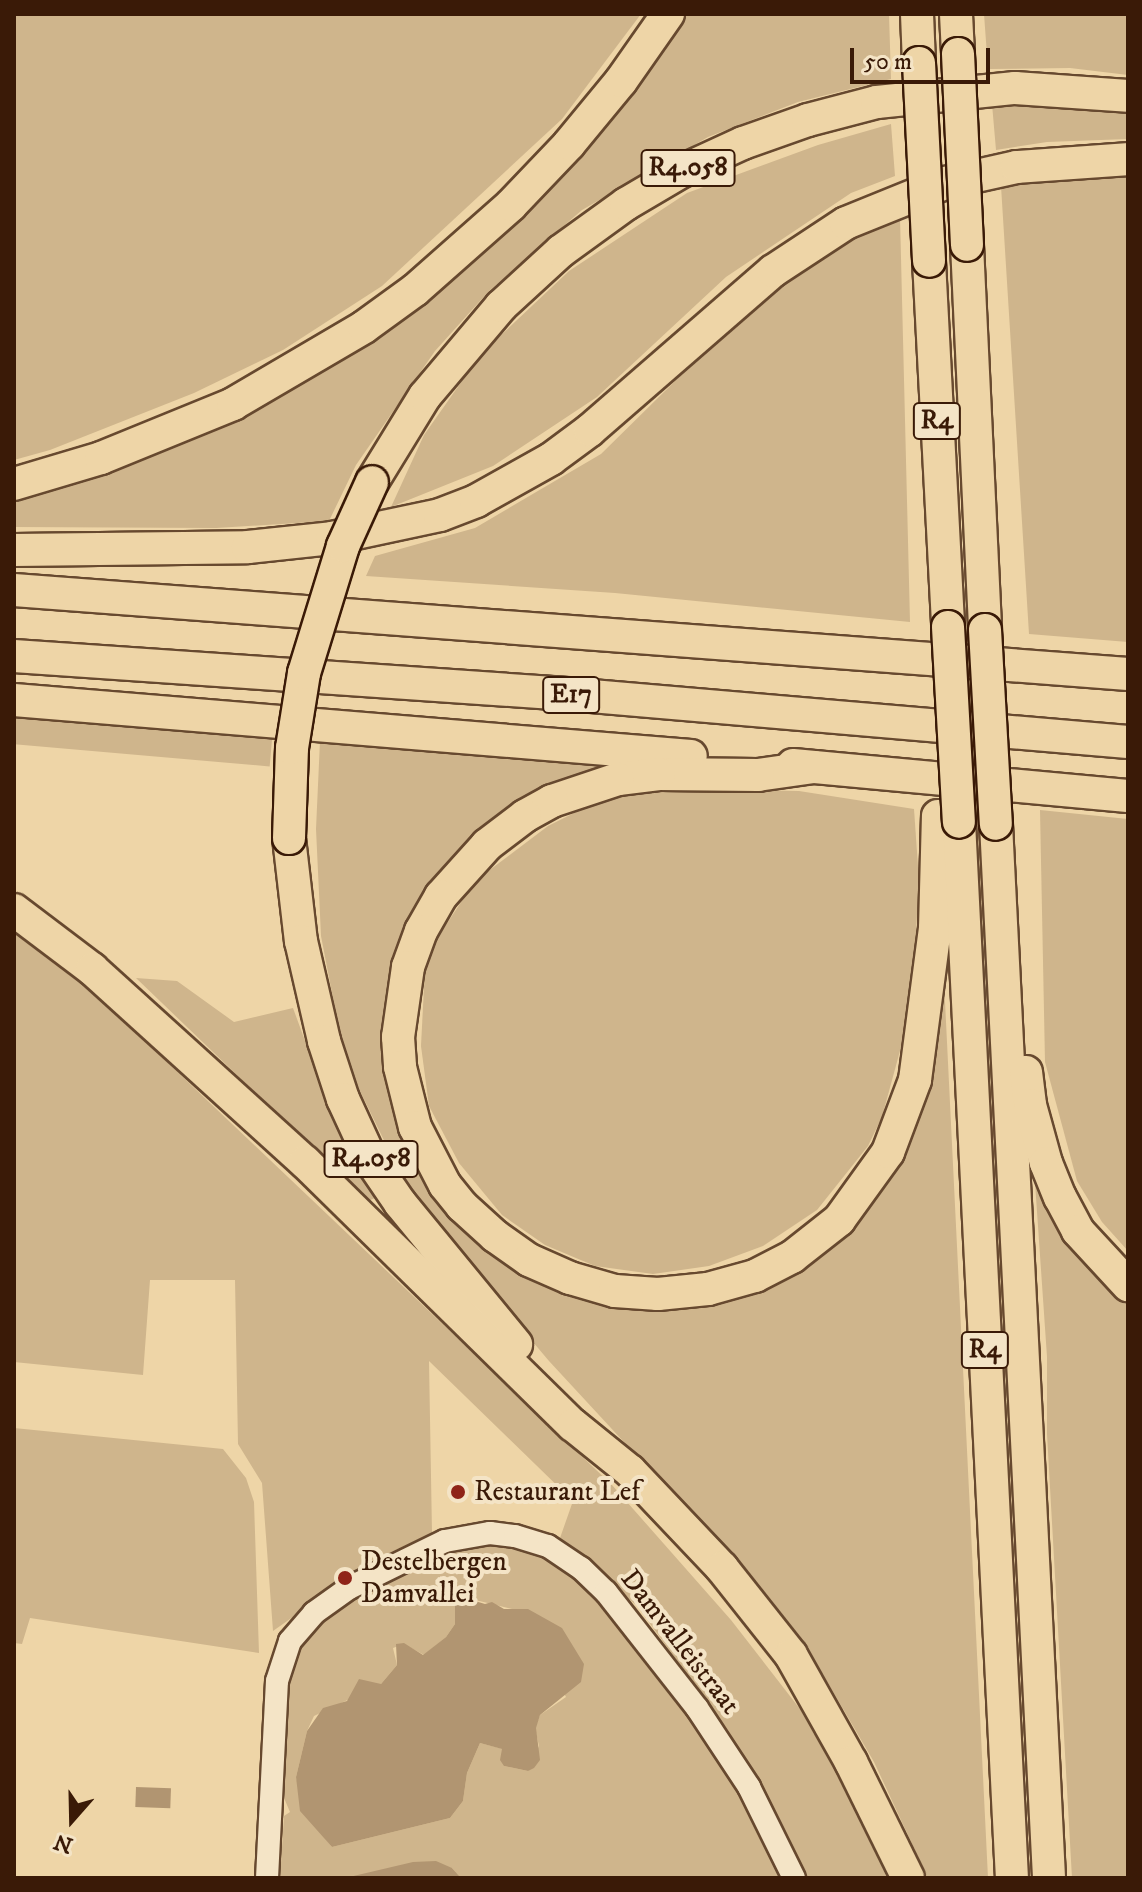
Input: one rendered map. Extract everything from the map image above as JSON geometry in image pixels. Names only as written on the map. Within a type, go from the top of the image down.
[{"type":"highway","points":[[14,484],[101,458],[233,404],[364,327],[426,281],[511,205],[621,81],[668,14]]},
{"type":"highway","name":"R4","points":[[917,14],[953,738],[948,819],[1012,1878]]},
{"type":"highway","name":"R4","points":[[956,14],[1049,1878]]},
{"type":"highway","name":"R4.058","points":[[630,1471],[436,1250],[372,1162],[343,1099],[324,1041],[301,941],[289,838],[292,748],[304,673],[343,546],[372,482],[425,396],[501,306],[561,251],[626,204],[682,171],[795,124],[877,102],[1015,88],[1128,96]]},
{"type":"highway","points":[[14,550],[248,547],[332,538],[440,515],[476,501],[551,459],[590,430],[773,271],[846,223],[945,183],[1017,167],[1128,159]]},
{"type":"highway","name":"E17","points":[[14,590],[1128,674]]},
{"type":"highway","name":"E17","points":[[14,656],[568,694],[1128,742]]},
{"type":"highway","points":[[14,700],[1128,796]]},
{"type":"highway","points":[[814,767],[758,775],[645,776],[579,790],[525,816],[487,845],[441,896],[421,931],[408,967],[398,1037],[400,1067],[415,1127],[445,1185],[462,1206],[495,1236],[529,1260],[570,1278],[615,1291],[658,1294],[708,1289],[755,1276],[792,1257],[839,1220],[888,1152],[915,1080],[948,819]]},
{"type":"highway","points":[[14,910],[92,969],[305,1162],[573,1425],[630,1471],[722,1568],[791,1655],[851,1762],[908,1878]]},
{"type":"highway","points":[[1004,988],[1023,1042],[1038,1134],[1060,1197],[1078,1231],[1128,1285]]},
{"type":"street","name":"Damvalleistraat","points":[[267,1878],[277,1681],[290,1641],[314,1613],[360,1582],[445,1541],[490,1533],[515,1536],[548,1546],[581,1568],[614,1601],[697,1708],[749,1787],[794,1878]]},
{"type":"shaded area","points":[[14,14],[641,14],[562,119],[382,286],[283,350],[194,393],[50,450],[14,460]]},
{"type":"shaded area","points":[[681,14],[889,14],[891,79],[798,102],[708,137],[582,210],[489,291],[435,351],[356,465],[329,521],[216,528],[14,527],[14,493],[377,328]]},
{"type":"shaded area","points":[[984,14],[1128,14],[1128,75],[1070,68],[988,69]]},
{"type":"shaded area","points":[[1058,102],[1128,110],[1128,139],[1047,142],[996,150],[992,104]]},
{"type":"shaded area","points":[[891,124],[895,176],[851,193],[726,277],[597,397],[493,466],[391,507],[424,435],[481,354],[569,271],[687,193],[818,145]]},
{"type":"shaded area","points":[[1100,173],[1128,174],[1128,642],[1029,634],[1001,186]]},
{"type":"shaded area","points":[[900,217],[910,622],[615,593],[366,576],[375,556],[475,528],[601,454],[730,327],[811,264]]},
{"type":"shaded area","points":[[14,717],[272,740],[270,766],[14,744]]},
{"type":"shaded area","points":[[320,741],[626,767],[510,813],[387,1015],[449,1207],[652,1302],[839,1232],[944,981],[988,1878],[928,1878],[874,1762],[828,1683],[771,1601],[549,1361],[445,1238],[394,1161],[345,1060],[321,936],[316,829]]},
{"type":"shaded area","points":[[705,789],[799,791],[914,809],[919,881],[914,967],[904,1036],[882,1117],[868,1146],[817,1210],[763,1246],[709,1266],[653,1274],[595,1266],[545,1245],[502,1215],[459,1163],[429,1106],[421,1046],[425,968],[436,940],[475,881],[548,826],[606,797]]},
{"type":"shaded area","points":[[1040,810],[1128,819],[1128,1251],[1102,1222],[1077,1181],[1045,1062]]},
{"type":"shaded area","points":[[14,931],[88,987],[612,1485],[731,1620],[800,1709],[863,1821],[887,1878],[803,1878],[728,1730],[637,1606],[560,1538],[573,1501],[429,1361],[432,1533],[372,1561],[273,1631],[262,1483],[238,1444],[235,1280],[150,1280],[143,1375],[14,1362]]},
{"type":"shaded area","points":[[136,978],[177,981],[234,1022],[293,1008],[323,1090],[375,1198],[368,1201]]},
{"type":"shaded area","points":[[1034,1168],[1128,1295],[1128,1878],[1072,1878],[1047,1434],[1047,1357]]},
{"type":"shaded area","points":[[14,1428],[223,1449],[246,1478],[254,1502],[259,1653],[30,1618],[22,1644],[14,1643]]},
{"type":"shaded area","points":[[485,1543],[524,1548],[549,1560],[597,1595],[654,1663],[733,1779],[780,1878],[461,1878],[452,1868],[345,1878],[280,1878],[284,1816],[290,1812],[281,1791],[285,1681],[295,1653],[311,1629],[332,1609],[402,1567]],"holes":[[[455,1595],[520,1611],[566,1697],[540,1715],[535,1728],[539,1746],[528,1771],[504,1766],[503,1749],[480,1743],[467,1773],[463,1801],[450,1818],[332,1847],[306,1815],[296,1777],[307,1731],[314,1716],[381,1684],[397,1665],[393,1648],[404,1644],[424,1655],[446,1637],[455,1624]]]},
{"type":"shaded area","points":[[455,1595],[485,1604],[492,1602],[504,1609],[528,1609],[562,1628],[584,1664],[581,1682],[540,1715],[536,1728],[540,1760],[534,1768],[528,1771],[504,1766],[500,1760],[502,1749],[480,1743],[467,1773],[463,1801],[450,1818],[332,1847],[300,1811],[296,1777],[307,1731],[323,1708],[347,1701],[359,1679],[381,1684],[397,1665],[396,1644],[404,1643],[423,1655],[446,1637],[455,1624]]},
{"type":"shaded area","points":[[136,1787],[171,1788],[170,1808],[135,1807]]},
{"type":"shaded area","points":[[436,1861],[452,1868],[461,1878],[345,1878],[413,1862]]},
{"type":"place","name":"Restaurant Lef","points":[[458,1492]]},
{"type":"place","name":"Destelbergen Damvallei","points":[[345,1578]]}]
